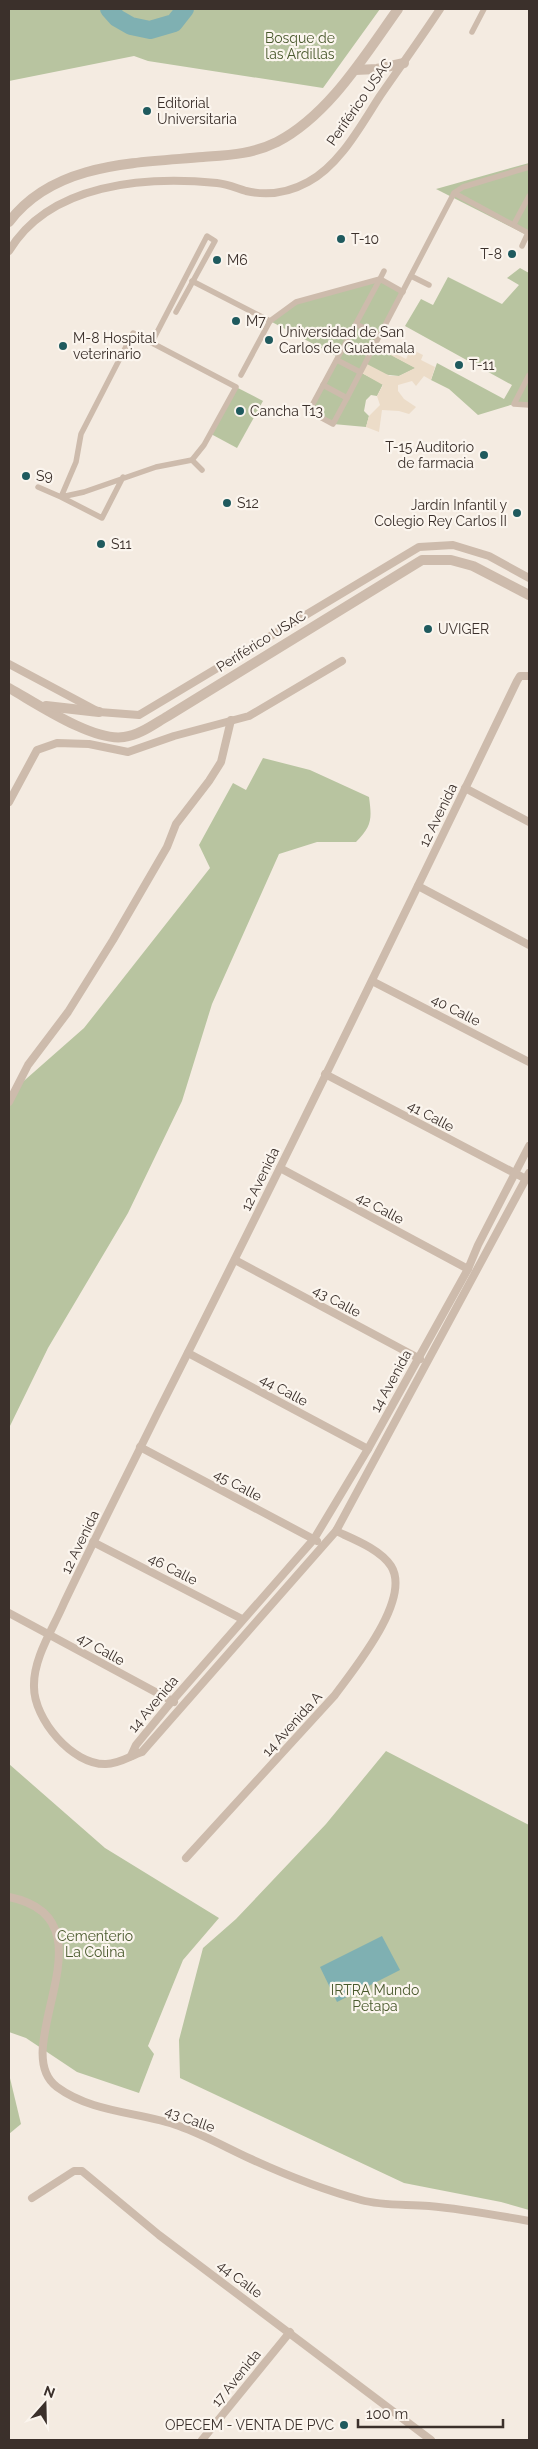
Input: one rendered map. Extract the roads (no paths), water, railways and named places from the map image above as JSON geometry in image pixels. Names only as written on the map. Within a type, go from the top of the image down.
[{"type":"street","name":"Periférico USAC","points":[[9,222],[26,204],[41,193],[72,176],[133,164],[249,153],[277,142],[312,116],[348,81],[398,9]]},
{"type":"street","name":"Periférico USAC","points":[[9,251],[15,240],[39,218],[61,202],[82,193],[157,182],[216,183],[260,194],[270,194],[293,189],[310,182],[346,147],[440,9]]},
{"type":"street","points":[[472,32],[484,9]]},
{"type":"street","points":[[355,70],[377,70],[404,63]]},
{"type":"street","points":[[384,271],[308,411],[333,424],[454,193],[462,188],[529,167]]},
{"type":"street","points":[[522,169],[529,173]]},
{"type":"street","points":[[454,193],[529,233],[522,246]]},
{"type":"street","points":[[514,224],[529,196]]},
{"type":"street","points":[[152,342],[207,236],[215,241],[176,312]]},
{"type":"street","points":[[412,276],[429,285]]},
{"type":"street","points":[[241,375],[270,321],[296,302],[380,279],[403,292]]},
{"type":"street","points":[[192,281],[270,321]]},
{"type":"street","points":[[356,324],[380,336]]},
{"type":"street","points":[[133,333],[236,387],[204,445],[192,460],[156,467],[84,492],[61,497],[76,462],[81,434],[133,333]]},
{"type":"street","points":[[336,360],[360,372]]},
{"type":"street","points":[[529,375],[514,404],[529,405]]},
{"type":"street","points":[[323,385],[347,398]]},
{"type":"street","points":[[192,460],[202,470]]},
{"type":"street","points":[[38,487],[102,518],[123,477]]},
{"type":"street","name":"Periférico USAC","points":[[9,664],[99,712],[139,715],[419,547],[454,545],[489,556],[529,578]]},
{"type":"street","name":"Periférico USAC","points":[[9,688],[77,726],[106,737],[122,738],[137,734],[422,560],[451,560],[472,566],[529,595]]},
{"type":"street","points":[[9,802],[37,750],[57,743],[90,744],[128,752],[249,716],[342,661]]},
{"type":"street","name":"12 Avenida","points":[[131,1756],[120,1762],[109,1764],[87,1760],[73,1752],[56,1737],[41,1718],[36,1702],[34,1686],[36,1670],[93,1542],[235,1260],[517,681],[520,676],[528,676]]},
{"type":"street","points":[[40,705],[99,712]]},
{"type":"street","points":[[9,1102],[28,1065],[68,1012],[113,940],[167,847],[176,824],[221,762],[231,720]]},
{"type":"street","points":[[465,788],[529,822]]},
{"type":"street","points":[[418,886],[529,945]]},
{"type":"street","name":"40 Calle","points":[[372,981],[529,1062]]},
{"type":"street","name":"41 Calle","points":[[325,1074],[515,1174],[528,1176]]},
{"type":"street","name":"14 Avenida","points":[[131,1756],[136,1745],[172,1701],[314,1539],[368,1449],[468,1269],[478,1245],[529,1146]]},
{"type":"street","name":"42 Calle","points":[[280,1168],[468,1269]]},
{"type":"street","name":"14 Avenida","points":[[131,1756],[142,1752],[336,1531],[528,1176]]},
{"type":"street","name":"43 Calle","points":[[235,1260],[428,1364]]},
{"type":"street","name":"44 Calle","points":[[188,1353],[368,1449]]},
{"type":"street","name":"45 Calle","points":[[140,1447],[323,1545]]},
{"type":"street","name":"14 Avenida A","points":[[186,1858],[335,1695],[372,1641],[389,1612],[395,1592],[395,1574],[387,1560],[366,1546],[336,1531]]},
{"type":"street","name":"46 Calle","points":[[93,1542],[242,1619]]},
{"type":"street","name":"47 Calle","points":[[9,1613],[182,1707]]},
{"type":"street","name":"43 Calle","points":[[9,1897],[21,1899],[35,1907],[53,1925],[58,1940],[57,1970],[44,2038],[43,2056],[49,2078],[56,2087],[82,2101],[178,2126],[292,2177],[361,2200],[468,2209],[529,2221]]},
{"type":"street","name":"44 Calle","points":[[32,2198],[74,2171],[82,2171],[159,2235],[431,2440]]},
{"type":"street","name":"17 Avenida","points":[[202,2440],[290,2332]]},
{"type":"water","points":[[382,1936],[400,1970],[337,2002],[320,1967]]},
{"type":"waterway","points":[[109,9],[117,18],[131,26],[150,30],[174,23],[185,9]]},
{"type":"place","name":"Editorial Universitaria","points":[[147,111]]},
{"type":"place","name":"T-10","points":[[341,239]]},
{"type":"place","name":"T-8","points":[[512,254]]},
{"type":"place","name":"M6","points":[[217,260]]},
{"type":"place","name":"M7","points":[[236,321]]},
{"type":"place","name":"Universidad de San Carlos de Guatemala","points":[[269,340]]},
{"type":"place","name":"M-8 Hospital veterinario","points":[[63,346]]},
{"type":"place","name":"T-11","points":[[459,365]]},
{"type":"place","name":"Cancha T13","points":[[240,411]]},
{"type":"place","name":"T-15 Auditorio de farmacia","points":[[484,455]]},
{"type":"place","name":"S9","points":[[26,476]]},
{"type":"place","name":"S12","points":[[227,503]]},
{"type":"place","name":"Jardín Infantil y Colegio Rey Carlos II","points":[[517,513]]},
{"type":"place","name":"S11","points":[[101,544]]},
{"type":"place","name":"UVIGER","points":[[428,629]]},
{"type":"place","name":"OPECEM - VENTA DE PVC","points":[[344,2425]]},
{"type":"park label","name":"Bosque de las Ardillas","points":[[300,46]]},
{"type":"park label","name":"Cementerio La Colina","points":[[95,1944]]},
{"type":"park label","name":"IRTRA Mundo Petapa","points":[[375,1998]]}]
